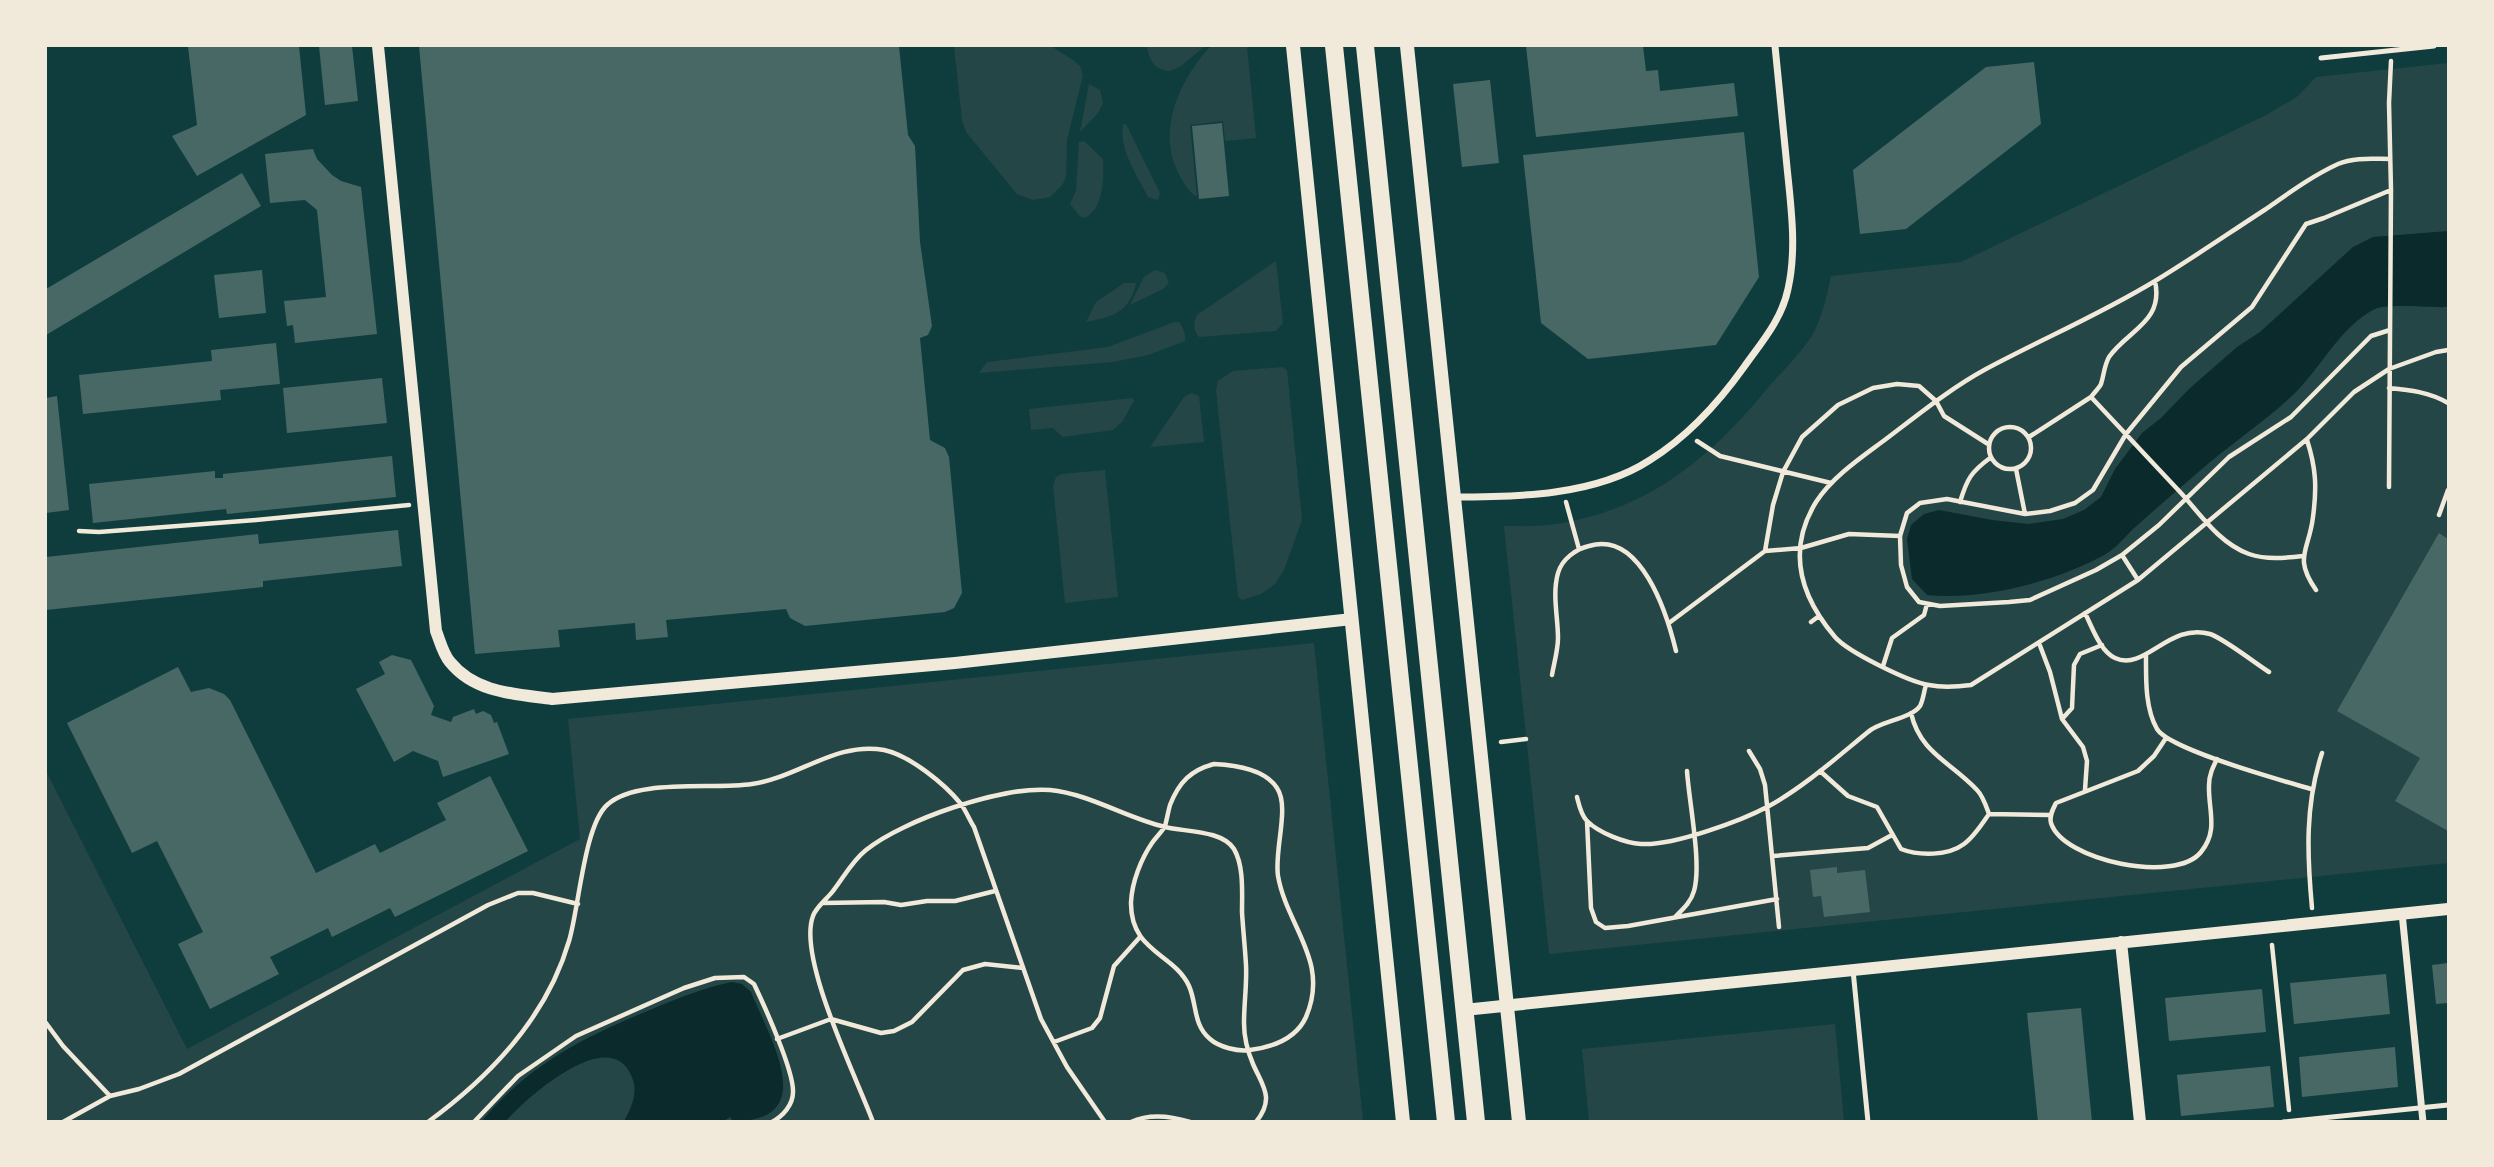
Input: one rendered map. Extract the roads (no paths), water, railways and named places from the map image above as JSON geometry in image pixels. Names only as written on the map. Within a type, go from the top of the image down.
[{"type":"main road","points":[[1293,46],[1403,1122]]},
{"type":"main road","points":[[1334,46],[1446,1122]]},
{"type":"main road","points":[[1365,46],[1476,1122]]},
{"type":"main road","points":[[1407,46],[1519,1122]]},
{"type":"street","points":[[378,46],[436,631],[449,660],[469,680],[500,693],[552,699],[956,663],[1352,619]]},
{"type":"street","points":[[1454,497],[1538,494],[1614,478],[1650,461],[1685,433],[1724,395],[1777,320],[1788,291],[1793,255],[1791,209],[1774,46]]},
{"type":"street","points":[[1464,1010],[2448,909]]},
{"type":"street","points":[[2402,913],[2423,1122]]},
{"type":"street","points":[[2122,942],[2140,1122]]},
{"type":"lane","points":[[2322,58],[2434,46]]},
{"type":"lane","points":[[1853,970],[1868,1122]]},
{"type":"lane","points":[[2283,1122],[2448,1105]]}]
